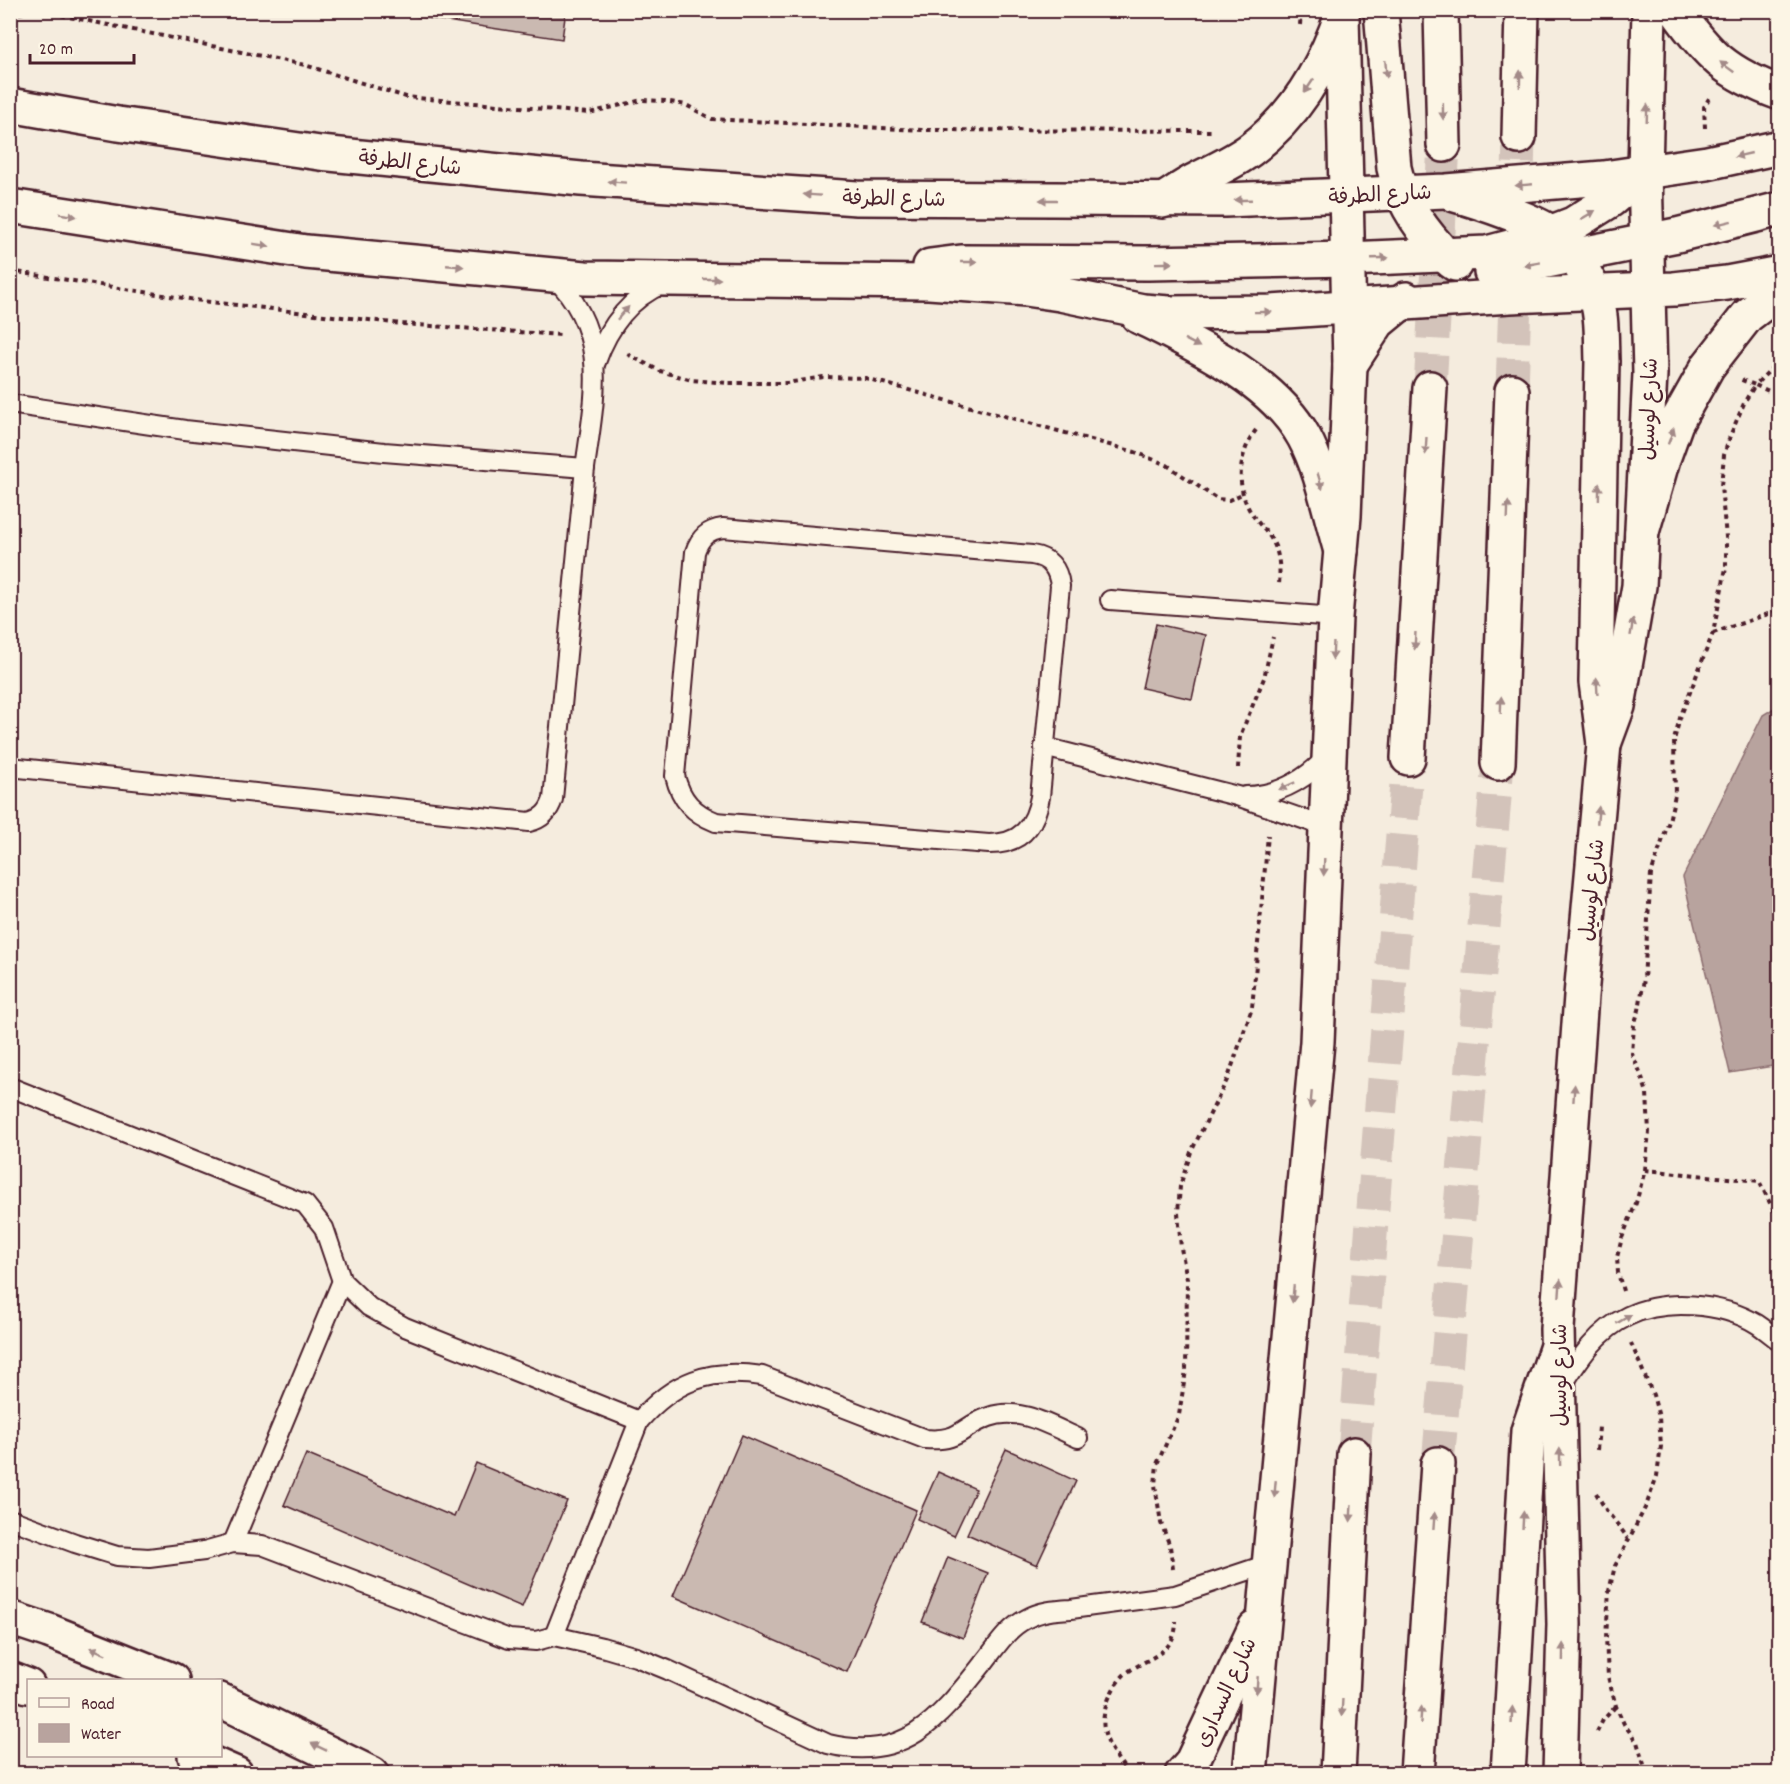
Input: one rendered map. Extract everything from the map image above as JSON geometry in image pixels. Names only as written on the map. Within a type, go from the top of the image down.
[{"type":"main road","points":[[1381,10],[1394,168],[1409,210],[1426,235],[1451,262],[1510,296]]},
{"type":"main road","points":[[1441,10],[1444,145]]},
{"type":"main road","points":[[1519,137],[1522,10]]},
{"type":"main road","name":"شارع لوسيل","points":[[1560,1773],[1563,1624],[1557,1346],[1581,996],[1604,744],[1618,706],[1639,586],[1650,374],[1644,171],[1649,10]]},
{"type":"main road","points":[[1676,10],[1704,48],[1726,67],[1744,79],[1779,93]]},
{"type":"main road","points":[[1250,1773],[1317,1042],[1335,617],[1341,551],[1350,365],[1342,12]]},
{"type":"main road","points":[[1162,201],[1242,155],[1276,127],[1298,102],[1316,75],[1331,45],[1342,12]]},
{"type":"main road","name":"شارع الطرفة","points":[[10,105],[118,124],[320,153],[581,179],[857,198],[1162,201],[1446,191],[1604,178],[1707,163],[1779,147]]},
{"type":"main road","points":[[1350,365],[1378,322],[1399,304],[1433,285],[1472,275],[1564,245],[1593,213],[1629,186],[1644,171]]},
{"type":"main road","points":[[1446,191],[1530,222],[1564,245],[1594,293],[1600,326],[1602,361],[1596,682],[1604,744]]},
{"type":"main road","points":[[10,207],[306,252],[551,275],[585,278],[929,282],[1026,289],[1060,294],[1120,308],[1169,313],[1271,312],[1510,296],[1649,291],[1728,283],[1779,273]]},
{"type":"main road","points":[[849,280],[961,262],[1148,263],[1348,259],[1487,253],[1521,244],[1647,242],[1779,209]]},
{"type":"main road","points":[[1642,532],[1676,423],[1708,366],[1747,316],[1779,291]]},
{"type":"main road","points":[[1120,308],[1207,351],[1257,385],[1283,409],[1303,436],[1313,460],[1341,551]]},
{"type":"main road","points":[[1408,758],[1430,388]]},
{"type":"main road","points":[[1498,763],[1512,391]]},
{"type":"main road","points":[[1509,1773],[1528,1431],[1557,1346]]},
{"type":"main road","points":[[1338,1773],[1354,1454]]},
{"type":"main road","points":[[1417,1773],[1438,1464]]},
{"type":"main road","name":"شارع السدارى","points":[[1182,1773],[1191,1764],[1264,1607]]},
{"type":"main road","points":[[10,1618],[169,1679]]},
{"type":"main road","points":[[10,1679],[27,1686]]},
{"type":"main road","points":[[222,1701],[372,1773]]},
{"type":"main road","points":[[200,1757],[236,1773]]},
{"type":"lane","points":[[10,767],[529,822],[537,820],[550,808],[553,799],[592,414],[597,339],[566,289],[551,275]]},
{"type":"lane","points":[[597,339],[633,302],[653,288],[677,279]]},
{"type":"lane","points":[[10,404],[185,430],[361,450],[585,468]]},
{"type":"lane","points":[[723,528],[1032,555],[1049,561],[1056,568],[1060,586],[1044,747],[1040,797],[1032,822],[1014,840],[1001,844],[716,822],[704,817],[684,800],[675,776],[695,552],[702,537],[708,532],[723,528]]},
{"type":"lane","points":[[1110,600],[1335,617]]},
{"type":"lane","points":[[1044,747],[1237,796],[1326,826]]},
{"type":"lane","points":[[1237,796],[1254,796],[1288,786],[1303,778],[1329,755]]},
{"type":"lane","points":[[10,1087],[305,1204],[324,1228],[342,1281],[369,1307],[405,1327],[639,1421]]},
{"type":"lane","points":[[233,1544],[342,1281]]},
{"type":"lane","points":[[1558,1392],[1583,1353],[1604,1333],[1626,1316],[1649,1308],[1687,1305],[1724,1311],[1756,1324],[1779,1341]]},
{"type":"lane","points":[[554,1636],[639,1421],[662,1397],[696,1379],[718,1374],[740,1373],[762,1376],[925,1439],[956,1437],[989,1417],[1014,1414],[1028,1417],[1078,1438]]},
{"type":"lane","points":[[10,1519],[75,1544],[117,1556],[149,1558],[204,1551],[233,1544],[262,1545],[509,1639],[536,1641],[554,1636],[602,1647],[668,1670],[828,1744],[848,1749],[889,1746],[909,1738],[928,1725],[968,1682],[1005,1636],[1026,1619],[1055,1610],[1071,1610],[1175,1595],[1268,1564]]},
{"type":"path","points":[[10,15],[34,10],[304,65],[406,97],[589,113],[642,100],[665,101],[686,105],[712,118],[921,130],[1221,131]]},
{"type":"path","points":[[1299,31],[1301,10]]},
{"type":"path","points":[[1707,163],[1704,106],[1726,67]]},
{"type":"path","points":[[10,271],[202,301],[404,324],[597,339],[660,371],[692,380],[728,383],[787,383],[823,377],[865,378],[1136,452],[1167,465],[1217,499],[1229,500],[1242,494]]},
{"type":"path","points":[[1647,1773],[1637,1743],[1624,1724],[1616,1706],[1608,1677],[1606,1637],[1609,1591],[1615,1566],[1646,1506],[1657,1476],[1661,1446],[1659,1417],[1653,1395],[1631,1347],[1618,1273],[1617,1257],[1645,1170],[1649,1132],[1647,1093],[1632,1054],[1644,979],[1651,874],[1669,821],[1675,795],[1674,740],[1680,718],[1713,633],[1726,568],[1721,470],[1730,436],[1745,400],[1755,385],[1779,360]]},
{"type":"path","points":[[1708,366],[1779,396]]},
{"type":"path","points":[[1713,633],[1779,609]]},
{"type":"path","points":[[1129,1773],[1113,1754],[1105,1738],[1102,1721],[1107,1701],[1123,1676],[1160,1655],[1170,1642],[1176,1625],[1170,1546],[1161,1523],[1155,1485],[1157,1464],[1179,1415],[1186,1370],[1187,1279],[1178,1213],[1180,1186],[1191,1152],[1228,1078],[1252,1008],[1266,842],[1272,808]]},
{"type":"path","points":[[1645,1170],[1759,1180],[1779,1223]]},
{"type":"path","points":[[1596,1459],[1599,1427]]},
{"type":"path","points":[[1595,1491],[1606,1510],[1629,1539]]},
{"type":"path","points":[[1595,1738],[1603,1720],[1616,1706]]},
{"type":"water","points":[[1779,705],[1779,1065],[1730,1073],[1683,877],[1763,715]]},
{"type":"building","points":[[376,10],[566,10],[562,39]]},
{"type":"building","points":[[1156,624],[1206,635],[1192,699],[1142,688]]},
{"type":"building","points":[[742,1435],[916,1510],[847,1672],[673,1596]]},
{"type":"building","points":[[1006,1449],[1076,1481],[1037,1565],[967,1534]]},
{"type":"building","points":[[306,1454],[454,1517],[476,1463],[567,1501],[522,1607],[284,1505]]},
{"type":"building","points":[[938,1472],[976,1489],[954,1536],[917,1519]]},
{"type":"building","points":[[948,1557],[988,1573],[963,1638],[922,1622]]},
{"type":"tunnel","points":[[1517,212],[1519,137]]},
{"type":"tunnel","points":[[1430,388],[1444,145]]},
{"type":"tunnel","points":[[1512,391],[1516,267]]},
{"type":"tunnel","points":[[1354,1454],[1408,758]]},
{"type":"tunnel","points":[[1438,1464],[1498,763]]}]
